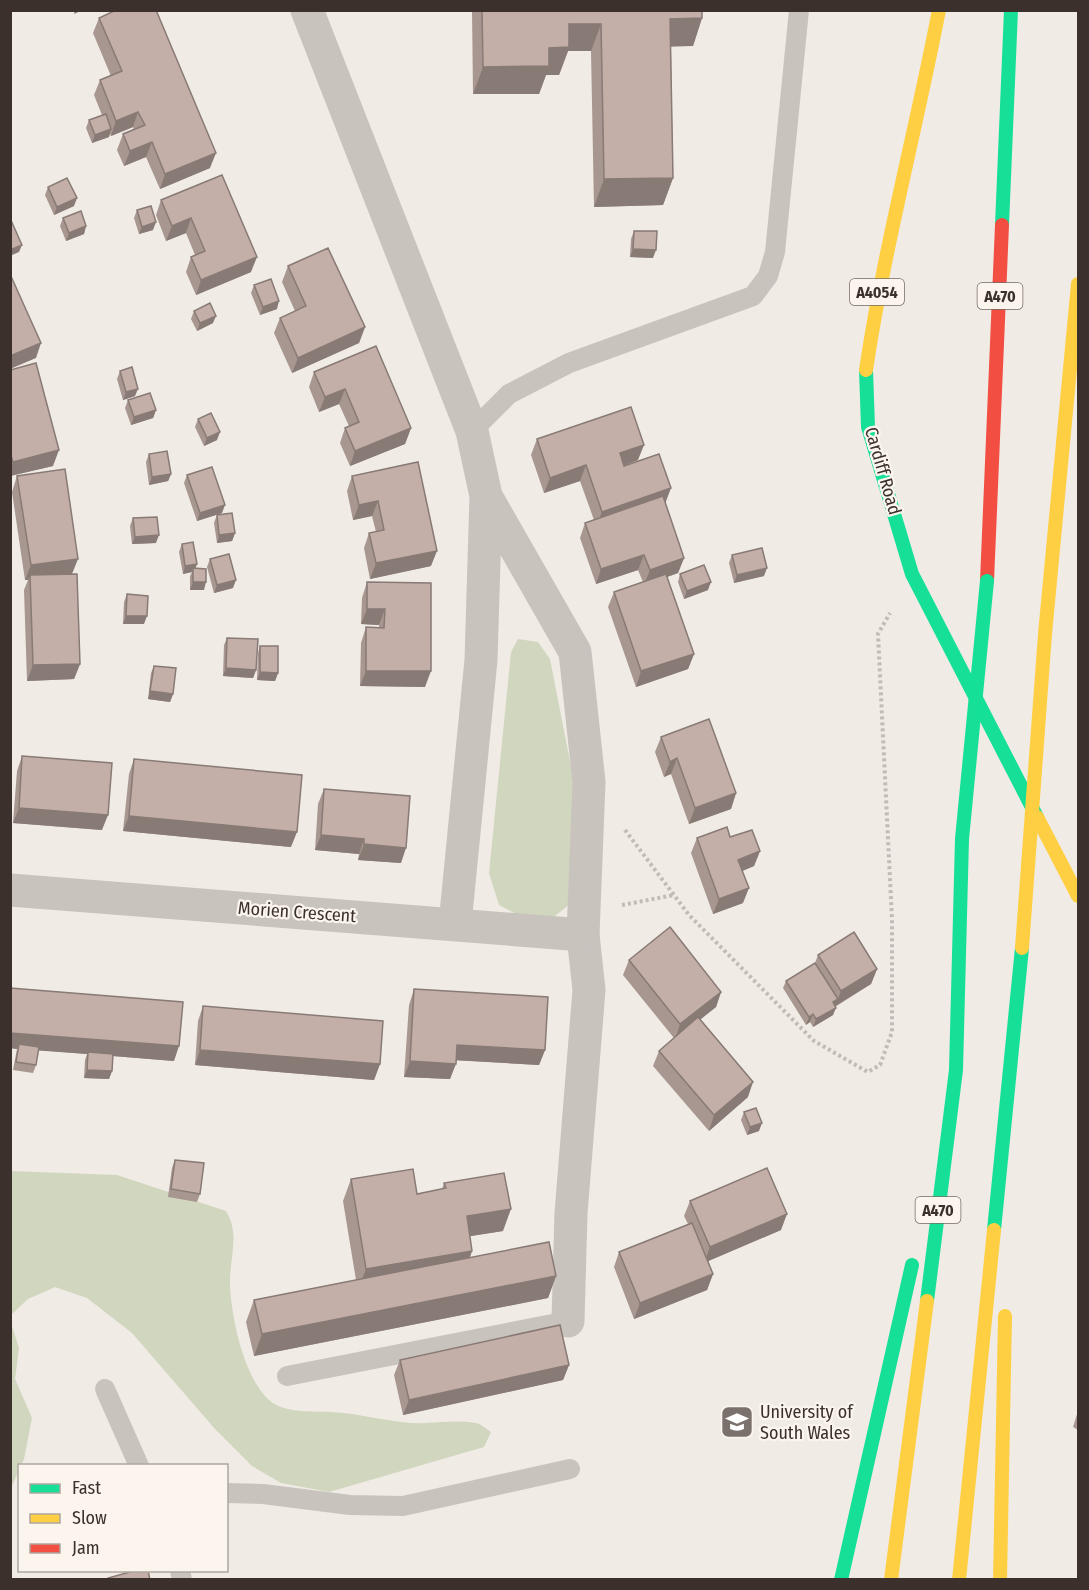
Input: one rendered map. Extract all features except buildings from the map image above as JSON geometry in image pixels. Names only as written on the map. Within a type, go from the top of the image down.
[{"type":"main road","name":"Cardiff Road","points":[[939,10],[916,130],[879,283],[865,374],[868,427],[912,573],[1078,896]]},
{"type":"main road","name":"A470","points":[[891,1580],[957,1070],[962,839],[987,581],[1011,10]]},
{"type":"main road","points":[[959,1580],[1022,948],[1044,634],[1078,284]]},
{"type":"main road","points":[[1006,1258],[1009,1068]]},
{"type":"main road","points":[[922,1221],[957,1070]]},
{"type":"main road","points":[[841,1580],[915,1255]]},
{"type":"main road","points":[[1000,1580],[1005,1306]]},
{"type":"street","points":[[307,10],[472,431],[486,496],[481,660],[455,924]]},
{"type":"street","points":[[486,496],[575,652],[589,782],[584,924],[589,990],[572,1212],[568,1321]]},
{"type":"street","name":"Morien Crescent","points":[[10,890],[455,924],[584,924]]},
{"type":"lane","points":[[472,431],[509,394],[569,363],[753,296],[761,288],[774,252],[799,10]]},
{"type":"lane","points":[[287,1376],[568,1321]]},
{"type":"lane","points":[[105,1389],[138,1464]]},
{"type":"lane","points":[[228,1493],[254,1493],[350,1505],[403,1506],[570,1469]]},
{"type":"path","points":[[624,829],[689,915],[813,1041],[868,1072],[880,1065],[891,1032],[891,920],[878,634],[912,573]]},
{"type":"path","points":[[584,924],[674,895]]},
{"type":"green space","points":[[518,639],[538,642],[550,659],[575,787],[570,904],[550,920],[524,918],[499,905],[489,873],[511,652]]},
{"type":"green space","points":[[11,1171],[117,1175],[226,1211],[233,1228],[230,1281],[236,1328],[254,1380],[273,1403],[293,1410],[361,1415],[411,1423],[460,1421],[477,1423],[491,1432],[484,1447],[329,1492],[281,1483],[252,1466],[215,1429],[132,1333],[87,1298],[55,1287],[28,1299],[11,1315]]},
{"type":"green space","points":[[11,1323],[19,1348],[15,1379],[32,1418],[24,1459],[22,1464],[18,1464],[18,1472],[11,1488]]},
{"type":"traffic: fast","points":[[1002,225],[1011,10]]},
{"type":"traffic: fast","points":[[866,370],[868,427],[912,574],[1037,817]]},
{"type":"traffic: fast","points":[[962,839],[987,581]]},
{"type":"traffic: fast","points":[[927,1301],[956,1070],[962,839]]},
{"type":"traffic: fast","points":[[994,1230],[1022,948]]},
{"type":"traffic: fast","points":[[841,1580],[912,1265]]},
{"type":"traffic: slow","points":[[866,370],[891,235],[939,10]]},
{"type":"traffic: slow","points":[[1045,634],[1078,284]]},
{"type":"traffic: slow","points":[[1022,948],[1045,634]]},
{"type":"traffic: slow","points":[[1037,817],[1078,896]]},
{"type":"traffic: slow","points":[[959,1580],[994,1230]]},
{"type":"traffic: slow","points":[[891,1580],[927,1301]]},
{"type":"traffic: slow","points":[[1000,1580],[1005,1316]]},
{"type":"traffic: jam","points":[[987,581],[1002,225]]},
{"type":"place","name":"University of South Wales","points":[[737,1422]]}]
